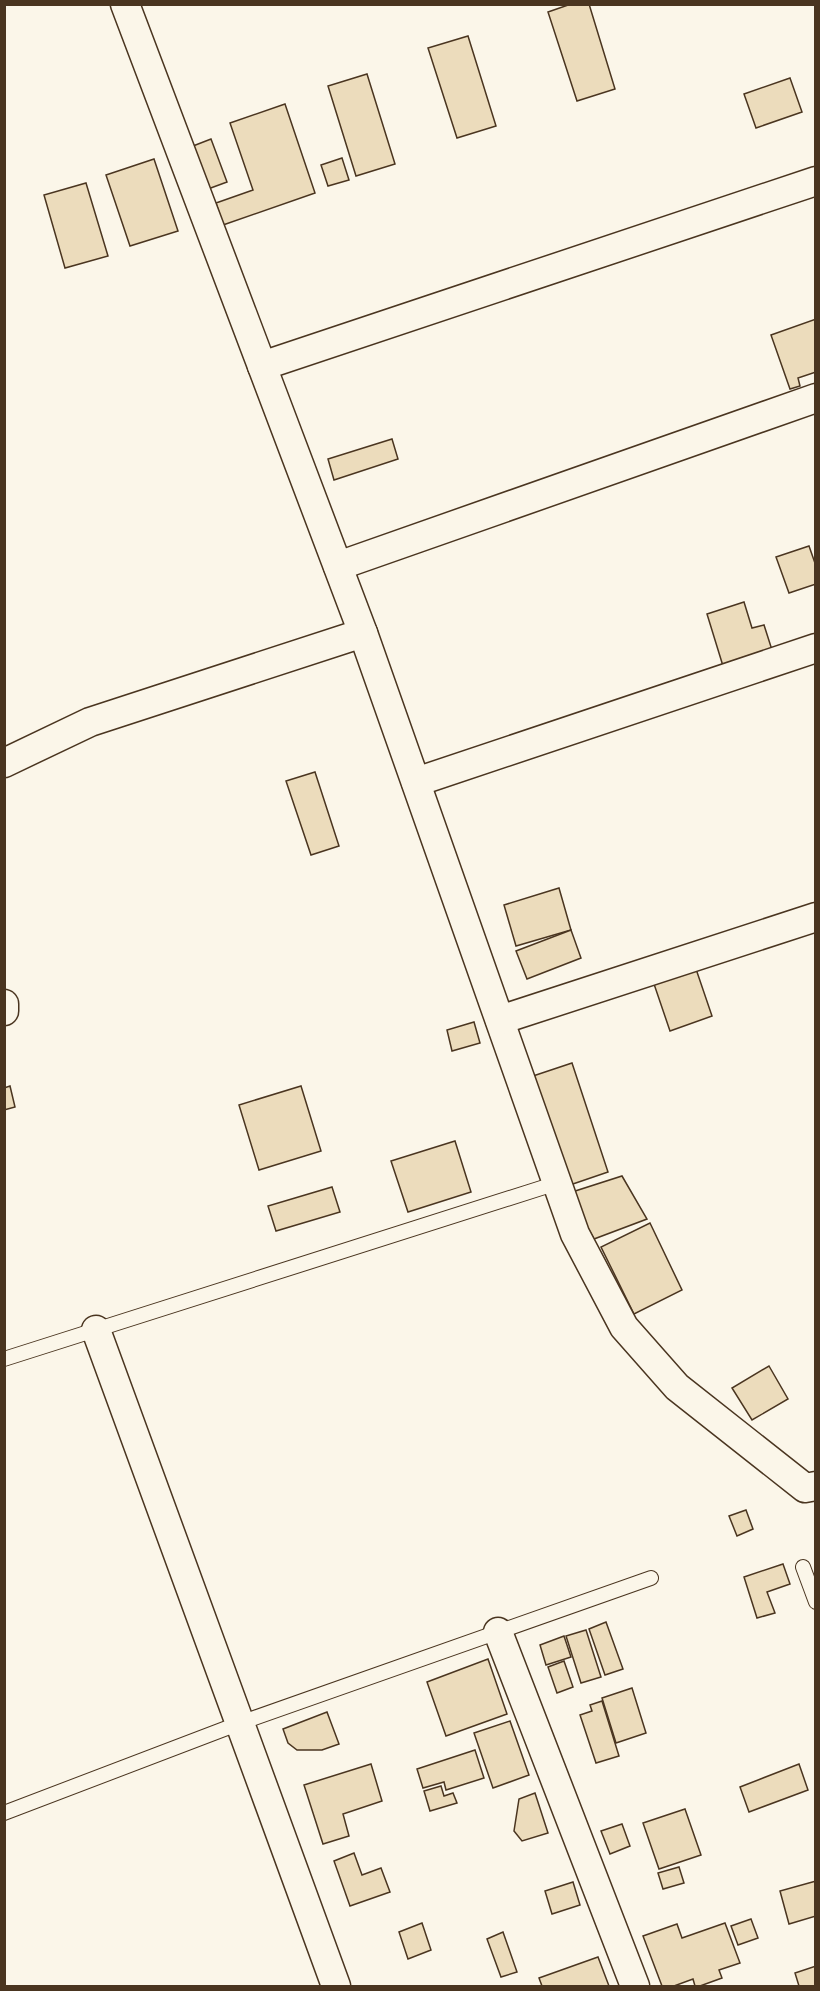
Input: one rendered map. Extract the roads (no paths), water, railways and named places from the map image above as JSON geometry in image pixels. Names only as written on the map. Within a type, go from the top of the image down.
[{"type":"street","points":[[125,4],[363,633],[575,1234],[624,1327],[677,1387],[805,1488],[816,1486]]},
{"type":"street","points":[[262,366],[816,182]]},
{"type":"street","points":[[338,566],[816,398]]},
{"type":"street","points":[[4,763],[90,722],[363,633]]},
{"type":"street","points":[[416,782],[816,648]]},
{"type":"street","points":[[500,1020],[816,917]]},
{"type":"street","points":[[4,1004],[7,1011],[4,1011]]},
{"type":"street","points":[[96,1330],[336,1986]]},
{"type":"street","points":[[498,1632],[635,1986]]},
{"type":"lane","points":[[4,1359],[557,1183]]},
{"type":"lane","points":[[803,1567],[816,1602]]},
{"type":"lane","points":[[4,1813],[240,1723],[651,1578]]}]
